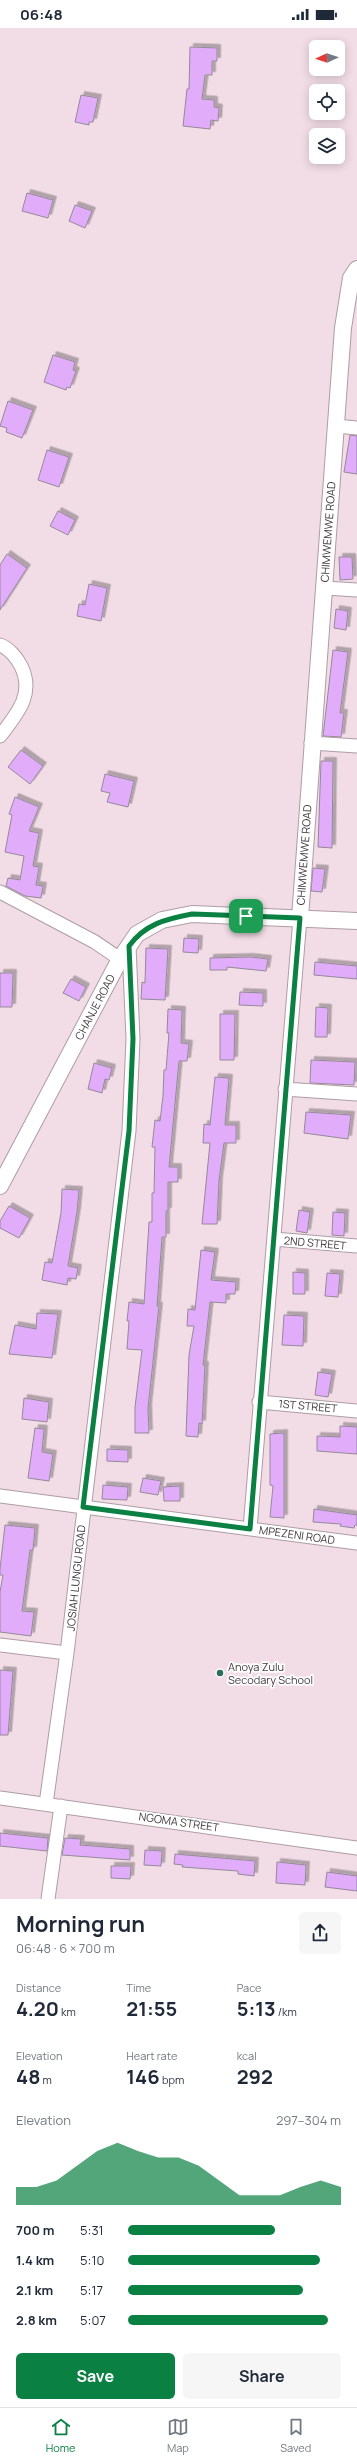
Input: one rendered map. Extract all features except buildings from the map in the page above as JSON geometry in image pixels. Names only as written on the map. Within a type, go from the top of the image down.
[{"type":"street","name":"CHIMWEMWE ROAD","points":[[250,1529],[259,1402],[300,918],[311,743],[343,328],[354,274]]},
{"type":"street","points":[[336,426],[357,428]]},
{"type":"street","points":[[324,588],[357,590]]},
{"type":"street","points":[[0,645],[19,662],[27,684],[27,693],[19,711],[0,736]]},
{"type":"street","points":[[311,743],[357,746]]},
{"type":"street","points":[[0,892],[95,942],[120,959]]},
{"type":"street","name":"CHANJE ROAD","points":[[0,1186],[120,959],[137,934],[162,920],[192,914],[357,921]]},
{"type":"street","name":"JOSIAH LUNGU ROAD","points":[[46,1804],[67,1653],[83,1507],[129,1131],[133,1039],[129,946]]},
{"type":"street","points":[[285,1089],[357,1094]]},
{"type":"street","name":"2ND STREET","points":[[274,1239],[357,1246]]},
{"type":"street","name":"1ST STREET","points":[[259,1402],[357,1411]]},
{"type":"street","name":"MPEZENI ROAD","points":[[0,1496],[357,1543]]},
{"type":"street","points":[[0,1645],[67,1653]]},
{"type":"street","name":"NGOMA STREET","points":[[0,1798],[357,1848]]},
{"type":"street","points":[[48,1899],[60,1806]]},
{"type":"place","name":"Anoya Zulu Secodary School","points":[[220,1673]]},
{"type":"route","points":[[192,914],[246,916],[300,918],[259,1402],[250,1529],[83,1507],[129,1131],[133,1039],[129,946],[137,934],[162,920],[192,914]]}]
